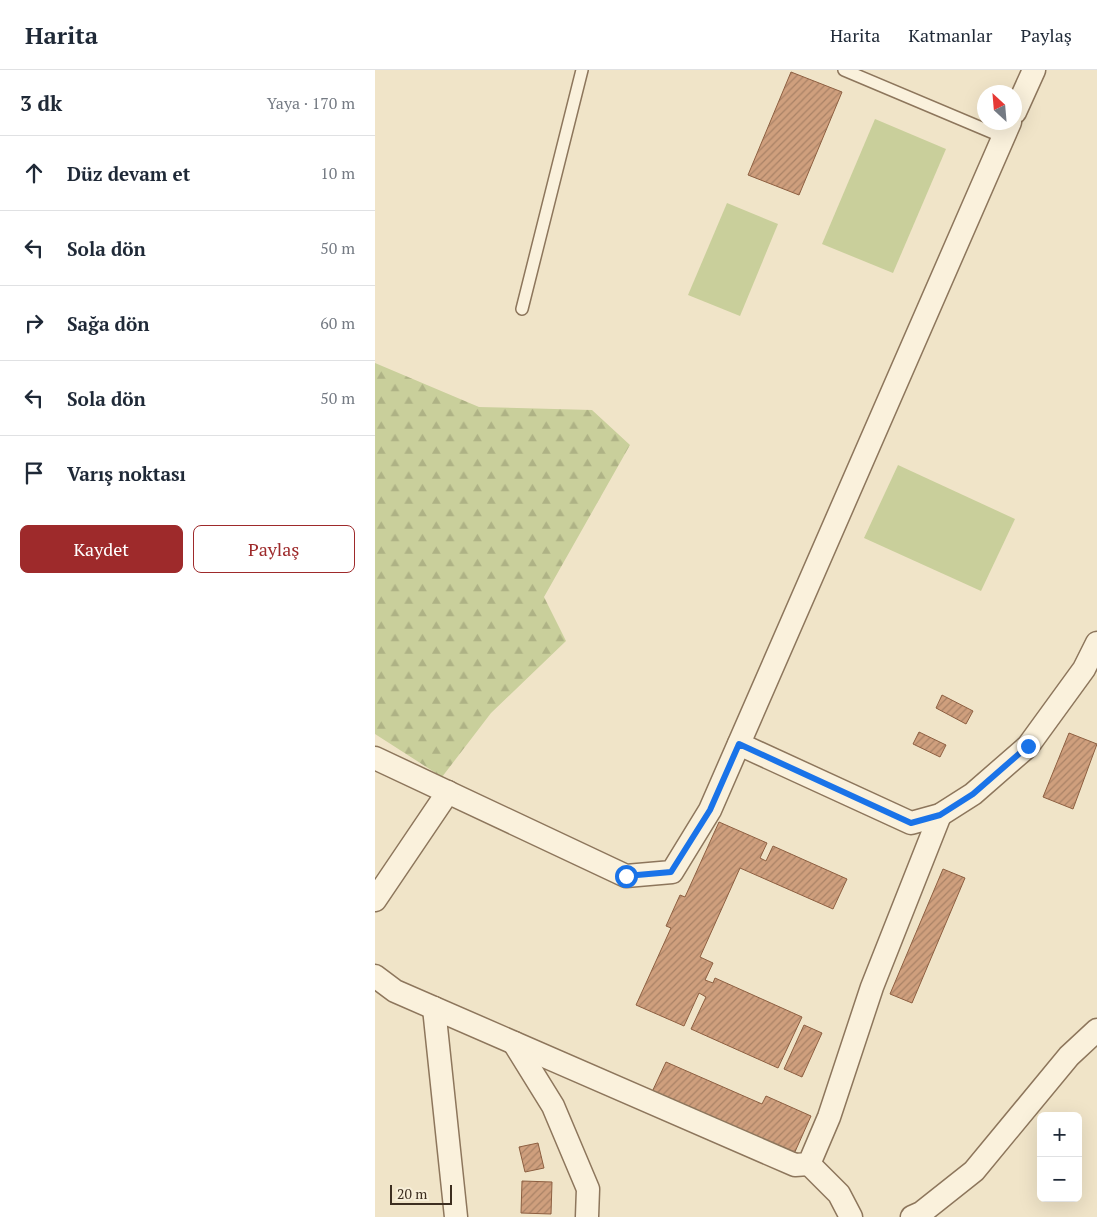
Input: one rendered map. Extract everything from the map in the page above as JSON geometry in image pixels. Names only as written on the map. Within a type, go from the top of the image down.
[{"type":"street","points":[[1022,97],[1034,70]]},
{"type":"street","points":[[375,758],[626,876],[671,872],[710,810],[1006,130]]},
{"type":"street","points":[[739,744],[911,823],[940,815],[973,794],[1028,746],[1084,669],[1097,643]]},
{"type":"street","points":[[375,900],[448,792]]},
{"type":"street","points":[[809,1164],[829,1118],[872,987],[940,815]]},
{"type":"street","points":[[375,976],[395,991],[795,1165],[809,1164],[839,1194],[851,1217]]},
{"type":"street","points":[[434,1008],[456,1217]]},
{"type":"street","points":[[912,1217],[921,1213],[974,1171],[1069,1056],[1097,1030]]},
{"type":"street","points":[[515,1043],[553,1106],[588,1189],[587,1217]]},
{"type":"lane","points":[[522,309],[582,70]]},
{"type":"lane","points":[[844,70],[977,119]]},
{"type":"green space","points":[[875,119],[946,149],[893,273],[822,244]]},
{"type":"green space","points":[[727,203],[778,224],[740,316],[688,295]]},
{"type":"green space","points":[[375,363],[479,407],[592,410],[630,445],[544,597],[566,641],[491,713],[442,777],[375,734]]},
{"type":"green space","points":[[898,465],[1015,519],[981,591],[864,538]]},
{"type":"building","points":[[791,72],[842,92],[799,195],[748,175]]},
{"type":"building","points":[[942,695],[973,711],[966,724],[936,708]]},
{"type":"building","points":[[919,732],[946,745],[940,757],[913,744]]},
{"type":"building","points":[[1069,733],[1097,744],[1073,809],[1043,797]]},
{"type":"building","points":[[719,822],[767,843],[760,858],[766,861],[773,846],[847,879],[833,909],[740,868],[700,957],[713,963],[705,980],[713,983],[715,978],[802,1017],[778,1068],[691,1029],[706,997],[699,993],[684,1026],[636,1005],[671,928],[666,926],[680,895],[685,897]]},
{"type":"building","points":[[943,869],[965,878],[912,1003],[890,994]]},
{"type":"building","points":[[804,1025],[822,1033],[802,1077],[784,1069]]},
{"type":"building","points":[[666,1062],[762,1104],[766,1096],[811,1116],[794,1154],[652,1092]]},
{"type":"building","points":[[538,1143],[544,1168],[525,1172],[519,1147]]},
{"type":"building","points":[[522,1181],[552,1182],[551,1214],[521,1213]]},
{"type":"route","points":[[626,876],[671,872],[710,810],[739,744],[911,823],[940,815],[973,794],[1028,746]]}]
